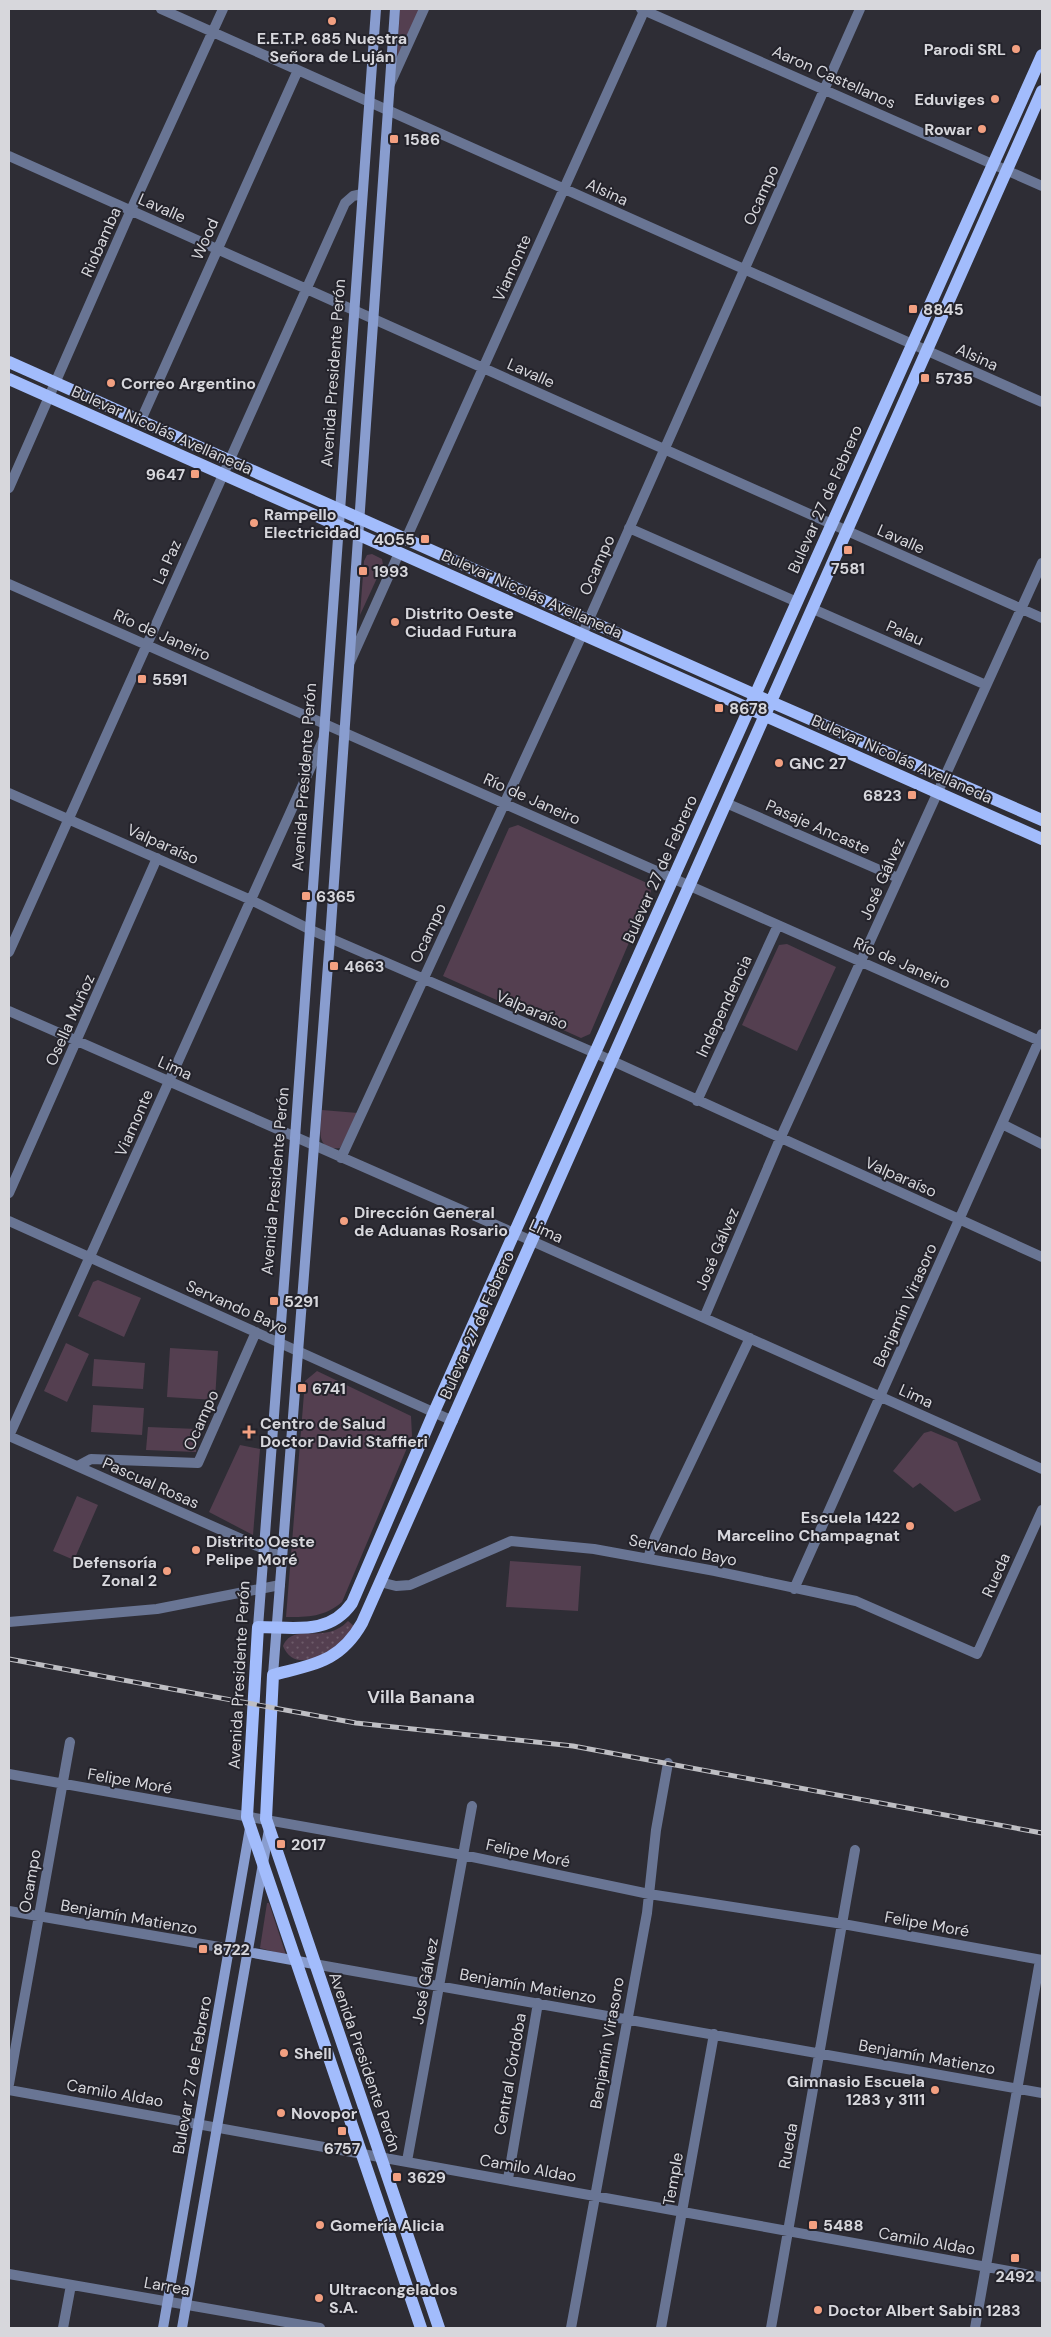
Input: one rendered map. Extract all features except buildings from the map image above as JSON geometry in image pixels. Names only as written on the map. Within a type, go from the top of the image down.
[{"type":"main road","name":"Avenida Presidente Perón","points":[[376,9],[296,1138],[263,1548],[249,1822],[421,2328]]},
{"type":"main road","name":"Avenida Presidente Perón","points":[[395,9],[343,731],[330,939],[273,1675],[267,1824],[439,2328]]},
{"type":"main road","name":"Bulevar 27 de Febrero","points":[[258,1627],[316,1626],[332,1623],[343,1615],[352,1603],[434,1412],[1042,55]]},
{"type":"main road","name":"Bulevar 27 de Febrero","points":[[273,1675],[335,1655],[352,1640],[453,1421],[1042,92]]},
{"type":"main road","name":"Bulevar Nicolás Avellaneda","points":[[9,362],[771,702],[1042,820]]},
{"type":"main road","name":"Bulevar Nicolás Avellaneda","points":[[9,379],[1042,839]]},
{"type":"main road","name":"Bulevar 27 de Febrero","points":[[163,2328],[230,1949],[249,1822]]},
{"type":"main road","name":"Bulevar 27 de Febrero","points":[[182,2328],[263,1864],[267,1824]]},
{"type":"main road","name":"Benjamín Matienzo","points":[[230,1949],[314,1964]]},
{"type":"street","name":"Alsina","points":[[161,9],[1042,402]]},
{"type":"street","name":"Riobamba","points":[[9,488],[130,210],[223,9]]},
{"type":"street","points":[[389,87],[424,9]]},
{"type":"street","name":"Aaron Castellanos","points":[[643,9],[1042,186]]},
{"type":"street","name":"Viamonte","points":[[406,539],[643,9]]},
{"type":"street","name":"Ocampo","points":[[341,1158],[589,620],[860,9]]},
{"type":"street","name":"Wood","points":[[141,420],[298,70]]},
{"type":"street","name":"Lavalle","points":[[9,156],[1042,618]]},
{"type":"street","name":"La Paz","points":[[9,952],[345,203],[353,196],[362,194]]},
{"type":"street","points":[[630,528],[797,602]]},
{"type":"street","points":[[348,665],[400,553]]},
{"type":"street","name":"José Gálvez","points":[[704,1318],[780,1139],[936,792],[1042,563]]},
{"type":"street","name":"Río de Janeiro","points":[[9,584],[861,962],[1041,1039]]},
{"type":"street","name":"Palau","points":[[812,609],[986,685]]},
{"type":"street","name":"Viamonte","points":[[9,1436],[323,740]]},
{"type":"street","name":"Valparaíso","points":[[9,793],[251,900],[330,939],[595,1053],[1042,1257]]},
{"type":"street","name":"Pasaje Ancaste","points":[[726,803],[898,878]]},
{"type":"street","name":"Osella Muñoz","points":[[9,1193],[157,858]]},
{"type":"street","name":"Independencia","points":[[698,1100],[778,925]]},
{"type":"street","name":"Lima","points":[[9,1011],[514,1233],[1042,1469]]},
{"type":"street","name":"Benjamín Virasoro","points":[[794,1589],[1041,1039]]},
{"type":"street","points":[[1002,1124],[1042,1144]]},
{"type":"street","name":"Servando Bayo","points":[[9,1221],[453,1421]]},
{"type":"street","name":"Ocampo","points":[[78,1466],[91,1459],[198,1463],[256,1332]]},
{"type":"street","points":[[648,1558],[655,1537],[750,1338]]},
{"type":"street","name":"Pascual Rosas","points":[[9,1436],[282,1557]]},
{"type":"street","name":"Rueda","points":[[977,1654],[1042,1510]]},
{"type":"street","name":"Servando Bayo","points":[[380,1582],[396,1586],[410,1585],[511,1542],[594,1549],[648,1558],[856,1601],[977,1654]]},
{"type":"street","points":[[9,1622],[157,1609],[280,1585]]},
{"type":"street","name":"Ocampo","points":[[9,2084],[70,1742]]},
{"type":"street","name":"Benjamín Virasoro","points":[[571,2328],[649,1894],[656,1830],[668,1763]]},
{"type":"street","name":"Felipe Moré","points":[[9,1774],[249,1822],[463,1855],[649,1894],[843,1924],[1041,1960]]},
{"type":"street","name":"José Gálvez","points":[[407,2161],[472,1806]]},
{"type":"street","name":"Rueda","points":[[771,2328],[855,1850]]},
{"type":"street","name":"Benjamín Matienzo","points":[[9,1911],[230,1949]]},
{"type":"street","points":[[975,2328],[1041,1960]]},
{"type":"street","name":"Benjamín Matienzo","points":[[314,1964],[1042,2093]]},
{"type":"street","name":"Central Córdoba","points":[[508,2179],[538,2003]]},
{"type":"street","name":"Temple","points":[[661,2328],[714,2034]]},
{"type":"street","name":"Camilo Aldao","points":[[9,2090],[1042,2277]]},
{"type":"street","name":"Larrea","points":[[9,2274],[320,2328]]},
{"type":"street","points":[[63,2328],[71,2285]]},
{"type":"shaded area","points":[[400,9],[420,9],[397,58]]},
{"type":"shaded area","points":[[372,554],[382,559],[383,565],[360,615],[364,561],[367,555]]},
{"type":"shaded area","points":[[518,825],[647,883],[651,891],[590,1034],[581,1038],[443,976],[509,828]]},
{"type":"shaded area","points":[[787,944],[836,967],[797,1051],[742,1025],[779,945]]},
{"type":"shaded area","points":[[322,1110],[358,1113],[340,1148],[326,1146],[323,1142],[320,1131]]},
{"type":"shaded area","points":[[98,1280],[141,1298],[124,1337],[78,1316],[93,1282]]},
{"type":"shaded area","points":[[66,1343],[89,1354],[67,1402],[44,1391]]},
{"type":"shaded area","points":[[170,1348],[218,1351],[215,1400],[167,1397]]},
{"type":"shaded area","points":[[94,1359],[145,1363],[143,1389],[92,1386]]},
{"type":"shaded area","points":[[317,1371],[411,1416],[412,1436],[342,1602],[329,1611],[316,1615],[286,1617],[305,1381]]},
{"type":"shaded area","points":[[93,1405],[144,1408],[142,1435],[91,1432]]},
{"type":"shaded area","points":[[148,1427],[197,1429],[196,1452],[146,1450]]},
{"type":"shaded area","points":[[931,1431],[957,1442],[981,1500],[955,1512],[920,1483],[913,1488],[893,1471],[924,1433]]},
{"type":"shaded area","points":[[240,1445],[260,1449],[253,1535],[209,1512]]},
{"type":"shaded area","points":[[77,1496],[98,1505],[74,1560],[53,1551]]},
{"type":"shaded area","points":[[510,1561],[581,1566],[578,1611],[506,1607]]},
{"type":"shaded area","points":[[348,1621],[355,1627],[349,1634],[330,1650],[309,1660],[298,1660],[290,1656],[283,1646],[294,1635],[329,1632],[339,1628]]},
{"type":"shaded area","points":[[267,1903],[269,1903],[286,1955],[260,1948]]},
{"type":"railway","points":[[9,1659],[356,1723],[573,1746],[1042,1833]]},
{"type":"place","name":"E.E.T.P. 685 Nuestra Señora de Luján","points":[[332,21]]},
{"type":"place","name":"Parodi SRL","points":[[1016,49]]},
{"type":"place","name":"Eduviges","points":[[995,99]]},
{"type":"place","name":"Rowar","points":[[982,129]]},
{"type":"place","name":"1586","points":[[394,139]]},
{"type":"place","name":"8845","points":[[913,309]]},
{"type":"place","name":"5735","points":[[925,378]]},
{"type":"place","name":"Correo Argentino","points":[[111,383]]},
{"type":"place","name":"9647","points":[[195,474]]},
{"type":"place","name":"Rampello Electricidad","points":[[254,523]]},
{"type":"place","name":"4055","points":[[425,539]]},
{"type":"place","name":"7581","points":[[848,550]]},
{"type":"place","name":"1993","points":[[363,571]]},
{"type":"place","name":"Distrito Oeste Ciudad Futura","points":[[395,622]]},
{"type":"place","name":"5591","points":[[142,679]]},
{"type":"place","name":"8678","points":[[719,708]]},
{"type":"place","name":"GNC 27","points":[[779,763]]},
{"type":"place","name":"6823","points":[[912,795]]},
{"type":"place","name":"6365","points":[[306,896]]},
{"type":"place","name":"4663","points":[[334,966]]},
{"type":"place","name":"Dirección General de Aduanas Rosario","points":[[344,1221]]},
{"type":"place","name":"5291","points":[[274,1301]]},
{"type":"place","name":"6741","points":[[302,1388]]},
{"type":"place","name":"Centro de Salud Doctor David Staffieri","points":[[249,1432]]},
{"type":"place","name":"Escuela 1422 Marcelino Champagnat","points":[[910,1526]]},
{"type":"place","name":"Distrito Oeste Pelipe Moré","points":[[196,1550]]},
{"type":"place","name":"Defensoría Zonal 2","points":[[167,1571]]},
{"type":"place","name":"2017","points":[[281,1844]]},
{"type":"place","name":"8722","points":[[203,1949]]},
{"type":"place","name":"Shell","points":[[284,2053]]},
{"type":"place","name":"Gimnasio Escuela 1283 y 3111","points":[[935,2090]]},
{"type":"place","name":"Novopor","points":[[281,2113]]},
{"type":"place","name":"6757","points":[[342,2131]]},
{"type":"place","name":"3629","points":[[397,2177]]},
{"type":"place","name":"Gomería Alicia","points":[[320,2225]]},
{"type":"place","name":"5488","points":[[813,2225]]},
{"type":"place","name":"2492","points":[[1015,2258]]},
{"type":"place","name":"Ultracongelados S.A.","points":[[319,2298]]},
{"type":"place","name":"Doctor Albert Sabin 1283","points":[[818,2310]]},
{"type":"district","name":"Villa Banana","points":[[421,1697]]}]
